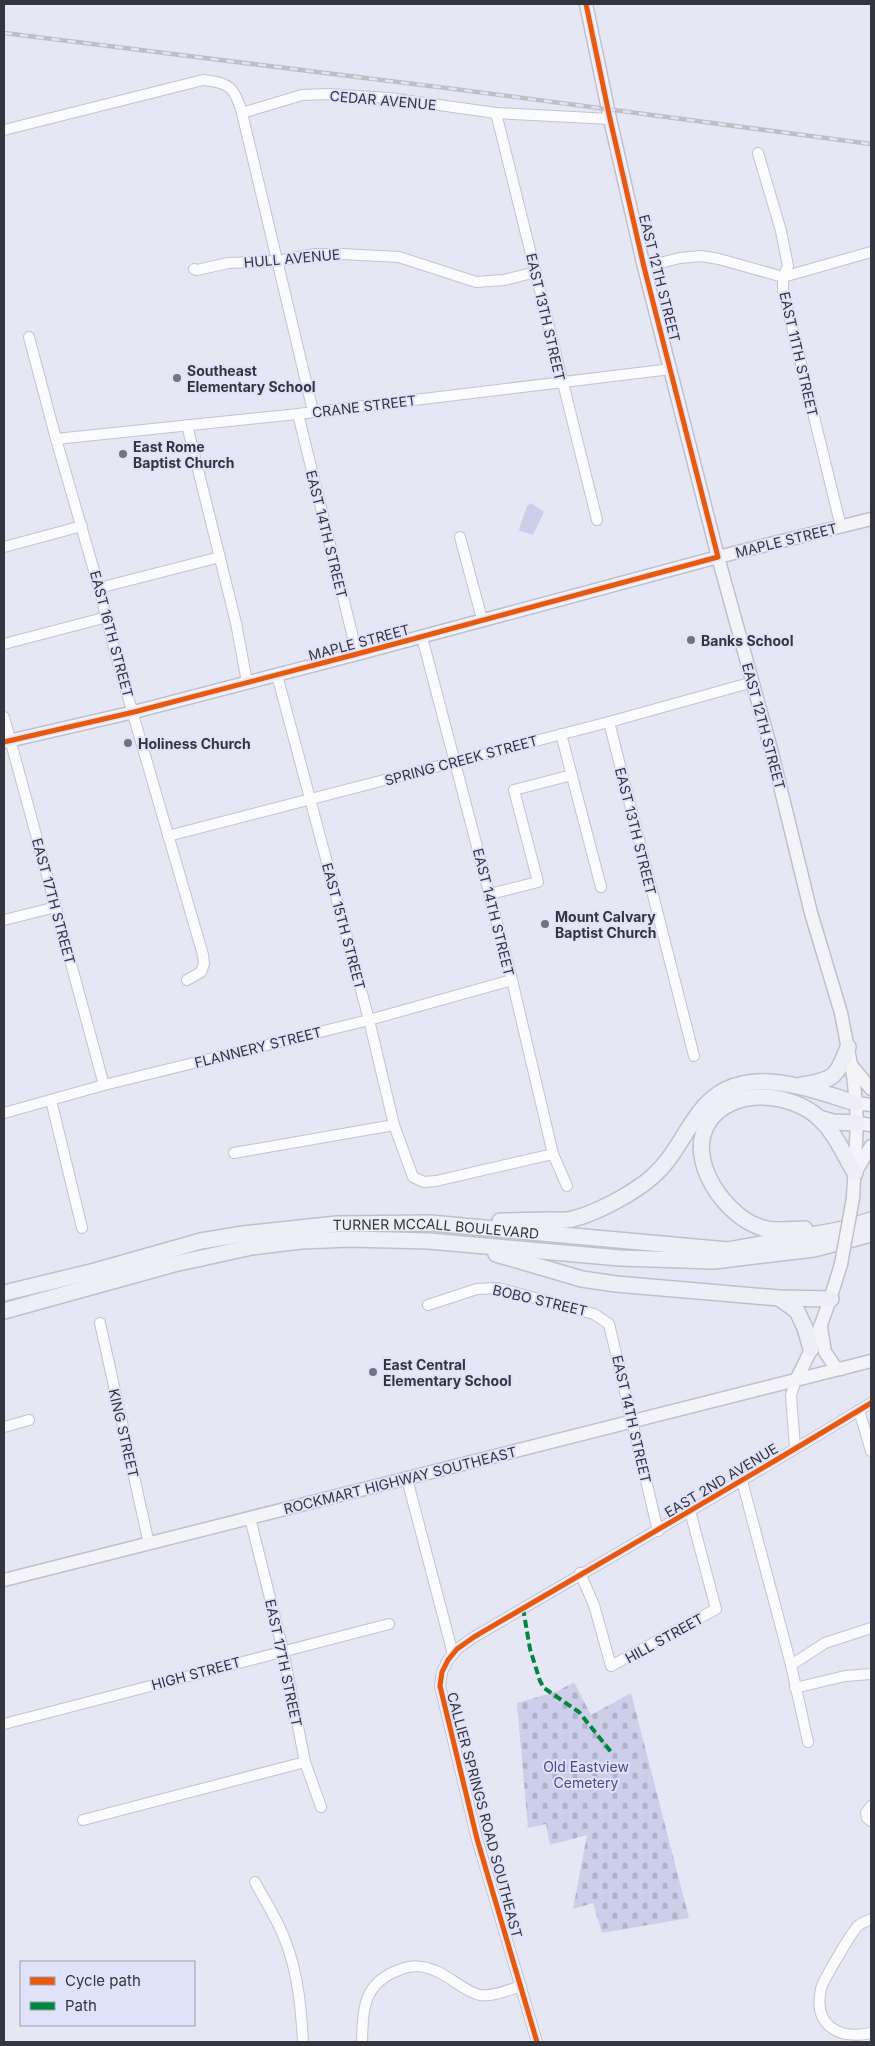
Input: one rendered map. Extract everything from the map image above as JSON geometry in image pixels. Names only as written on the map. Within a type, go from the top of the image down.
[{"type":"highway","points":[[798,1086],[821,1082],[836,1074],[848,1047]]},
{"type":"highway","points":[[430,1224],[572,1219],[617,1200],[636,1190],[652,1177],[674,1152],[707,1102],[715,1096],[739,1085],[760,1081],[787,1083],[864,1104]]},
{"type":"highway","points":[[839,1230],[764,1229],[747,1222],[722,1199],[711,1185],[705,1169],[702,1150],[704,1134],[708,1123],[719,1111],[739,1100],[761,1096],[792,1101],[819,1118],[833,1122],[864,1124]]},
{"type":"highway","points":[[819,1118],[832,1133],[855,1173]]},
{"type":"highway","name":"TURNER MCCALL BOULEVARD","points":[[4,1293],[201,1241],[337,1224],[430,1224],[728,1250],[839,1230],[871,1220]]},
{"type":"highway","name":"TURNER MCCALL BOULEVARD","points":[[4,1311],[95,1285],[252,1247],[300,1241],[350,1239],[428,1241],[620,1258],[714,1262],[814,1249],[871,1234]]},
{"type":"highway","points":[[466,1245],[582,1279],[616,1284],[779,1298],[831,1298]]},
{"type":"highway","points":[[779,1298],[797,1312],[805,1328],[811,1349]]},
{"type":"main road","name":"EAST 12TH STREET","points":[[586,4],[644,267],[672,369],[718,557],[753,682],[812,913],[841,1013],[852,1066],[864,1104],[864,1124],[841,1264],[821,1325],[796,1380]]},
{"type":"main road","name":"MAPLE STREET","points":[[7,741],[134,712],[718,557],[871,520]]},
{"type":"main road","points":[[852,1066],[871,1089]]},
{"type":"main road","points":[[855,1173],[871,1146]]},
{"type":"main road","points":[[821,1325],[825,1352],[836,1368],[841,1369]]},
{"type":"main road","name":"ROCKMART HIGHWAY SOUTHEAST","points":[[4,1580],[871,1361]]},
{"type":"street","points":[[4,130],[202,80],[221,81],[231,88],[236,94],[242,113],[313,411]]},
{"type":"street","name":"CEDAR AVENUE","points":[[242,113],[302,96],[328,94],[389,98],[496,113],[610,119]]},
{"type":"street","name":"EAST 13TH STREET","points":[[496,113],[597,520]]},
{"type":"street","name":"EAST 11TH STREET","points":[[758,153],[781,231],[788,266],[784,277],[783,290],[841,527]]},
{"type":"street","points":[[644,267],[669,260],[701,256],[719,259],[784,277],[871,252]]},
{"type":"street","name":"HULL AVENUE","points":[[194,269],[228,263],[278,261],[314,254],[384,255],[428,266],[476,282],[496,281],[536,272]]},
{"type":"street","name":"EAST 16TH STREET","points":[[29,337],[204,964],[201,972],[187,980]]},
{"type":"street","name":"CRANE STREET","points":[[56,439],[298,414],[672,369]]},
{"type":"street","name":"EAST 14TH STREET","points":[[298,414],[357,654]]},
{"type":"street","points":[[187,425],[220,557],[247,682]]},
{"type":"street","points":[[4,547],[82,526]]},
{"type":"street","points":[[460,537],[482,619]]},
{"type":"street","points":[[99,588],[220,557]]},
{"type":"street","points":[[4,644],[107,617]]},
{"type":"street","name":"EAST 14TH STREET","points":[[422,637],[512,980],[553,1154],[567,1186]]},
{"type":"street","name":"EAST 15TH STREET","points":[[277,675],[369,1020],[394,1125],[413,1177],[424,1182],[436,1181],[553,1154]]},
{"type":"street","name":"SPRING CREEK STREET","points":[[168,836],[609,722],[753,682]]},
{"type":"street","name":"EAST 17TH STREET","points":[[4,717],[7,741],[56,907],[104,1084]]},
{"type":"street","name":"EAST 13TH STREET","points":[[609,722],[694,1056]]},
{"type":"street","points":[[561,734],[601,887]]},
{"type":"street","points":[[490,894],[538,882],[514,790],[572,775]]},
{"type":"street","points":[[4,920],[56,907]]},
{"type":"street","name":"FLANNERY STREET","points":[[4,1113],[104,1084],[369,1020],[512,980]]},
{"type":"street","points":[[51,1100],[82,1228]]},
{"type":"street","points":[[234,1152],[394,1125]]},
{"type":"street","name":"BOBO STREET","points":[[428,1306],[487,1288],[498,1288],[594,1314]]},
{"type":"street","name":"EAST 14TH STREET","points":[[594,1314],[604,1319],[611,1328],[658,1531]]},
{"type":"street","name":"KING STREET","points":[[100,1323],[149,1544]]},
{"type":"street","name":"EAST 12TH STREET","points":[[795,1448],[791,1395],[796,1380]]},
{"type":"street","name":"EAST 2ND AVENUE","points":[[580,1574],[658,1531],[871,1402]]},
{"type":"street","points":[[859,1410],[871,1451]]},
{"type":"street","points":[[4,1427],[29,1420]]},
{"type":"street","points":[[407,1478],[453,1654]]},
{"type":"street","points":[[742,1481],[791,1665],[808,1742]]},
{"type":"street","name":"HILL STREET","points":[[580,1574],[594,1605],[611,1666],[716,1609],[690,1512]]},
{"type":"street","name":"EAST 17TH STREET","points":[[250,1518],[283,1650],[305,1762],[321,1807]]},
{"type":"street","name":"CALLIER SPRINGS ROAD SOUTHEAST","points":[[537,2042],[480,1848],[440,1686],[442,1672],[453,1654],[474,1637],[580,1574]]},
{"type":"street","name":"HIGH STREET","points":[[4,1724],[389,1624]]},
{"type":"street","points":[[791,1665],[825,1643],[871,1628]]},
{"type":"street","points":[[795,1688],[845,1676],[871,1674]]},
{"type":"street","points":[[83,1820],[305,1762]]},
{"type":"street","points":[[871,1806],[866,1813],[867,1818],[871,1821]]},
{"type":"street","points":[[254,1882],[285,1938],[293,1964],[300,1994],[303,2042]]},
{"type":"street","points":[[871,1919],[857,1926],[821,1986],[819,2001],[821,2013],[827,2024],[837,2032],[846,2034],[871,2033]]},
{"type":"street","points":[[362,2042],[363,2011],[375,1984],[386,1975],[406,1967],[421,1966],[438,1972],[478,1995],[490,1995],[521,1986]]},
{"type":"green space","points":[[531,503],[544,512],[533,535],[519,529],[527,506]]},
{"type":"green space","name":"Old Eastview Cemetery","points":[[574,1682],[591,1715],[631,1693],[689,1918],[602,1933],[593,1903],[573,1909],[587,1835],[550,1845],[546,1824],[528,1828],[517,1703],[558,1691]]},
{"type":"railway","points":[[4,33],[462,90],[871,144]]},
{"type":"marked path","points":[[523,1608],[530,1649],[544,1688],[579,1712],[611,1752]]},
{"type":"cycle path","points":[[4,742],[134,712],[718,557],[644,267],[586,4]]},
{"type":"cycle path","points":[[537,2042],[477,1839],[440,1686],[442,1672],[448,1660],[457,1649],[474,1637],[723,1492],[871,1403]]},
{"type":"place","name":"Southeast Elementary School","points":[[177,378]]},
{"type":"place","name":"East Rome Baptist Church","points":[[123,454]]},
{"type":"place","name":"Banks School","points":[[691,640]]},
{"type":"place","name":"Holiness Church","points":[[128,743]]},
{"type":"place","name":"Mount Calvary Baptist Church","points":[[545,924]]},
{"type":"place","name":"East Central Elementary School","points":[[373,1372]]}]
